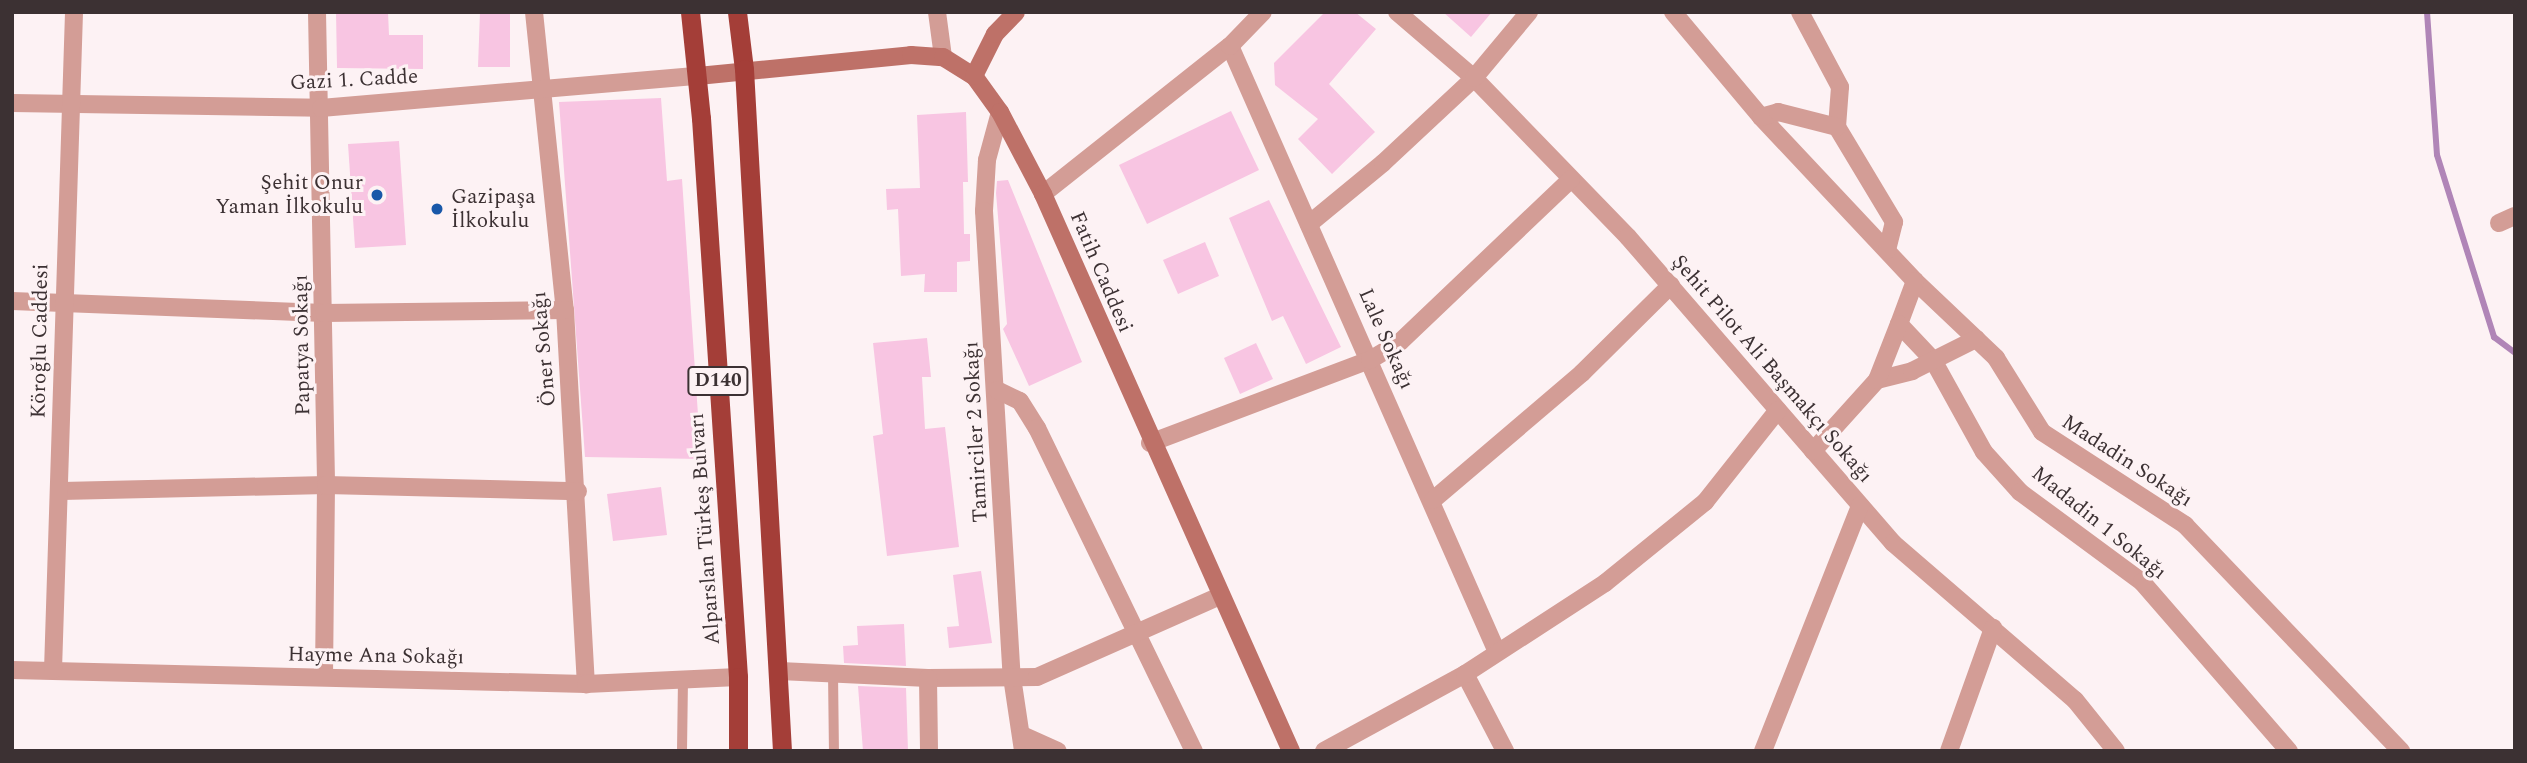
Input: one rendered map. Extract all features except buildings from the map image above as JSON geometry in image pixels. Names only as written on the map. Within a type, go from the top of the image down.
[{"type":"highway","name":"Alparslan Türkeş Bulvarı","points":[[690,12],[698,76],[738,677],[738,751]]},
{"type":"highway","name":"D140","points":[[737,12],[744,69],[780,671],[782,751]]},
{"type":"main road","points":[[974,76],[995,34],[1016,12]]},
{"type":"main road","name":"Fatih Caddesi","points":[[698,76],[744,69],[911,55],[943,57],[974,76],[1000,112],[1043,194],[1150,443],[1291,751]]},
{"type":"street","name":"Köroğlu Caddesi","points":[[53,670],[62,491],[61,304],[74,104],[74,12]]},
{"type":"street","name":"Papatya Sokağı","points":[[317,12],[321,107],[326,485],[324,677]]},
{"type":"street","name":"Öner Sokağı","points":[[534,12],[565,310],[578,491],[586,684]]},
{"type":"street","points":[[937,12],[943,57]]},
{"type":"street","points":[[1043,194],[1230,46],[1263,12]]},
{"type":"street","name":"Şehit Pilot Ali Başmakçı Sokağı","points":[[1397,12],[1474,78],[1671,285],[1893,543],[2075,700],[2116,751]]},
{"type":"street","points":[[1309,223],[1383,163],[1474,78],[1529,12]]},
{"type":"street","name":"Madadin Sokağı","points":[[1673,12],[1761,117],[1915,281],[1996,358],[2042,432],[2185,525],[2401,751]]},
{"type":"street","points":[[1800,12],[1840,87],[1837,127],[1894,222],[1886,250]]},
{"type":"street","name":"Lale Sokağı","points":[[1230,46],[1433,500],[1497,652]]},
{"type":"street","name":"Gazi 1. Cadde","points":[[12,103],[321,107],[698,76]]},
{"type":"street","name":"Tamirciler 2 Sokağı","points":[[1000,112],[987,160],[984,211],[997,390],[1012,677],[1022,743]]},
{"type":"street","points":[[1761,117],[1777,112],[1837,127]]},
{"type":"street","points":[[1150,443],[1370,360],[1400,342],[1571,179]]},
{"type":"street","points":[[1813,451],[1877,380],[1915,281]]},
{"type":"street","points":[[1433,500],[1582,373],[1671,285]]},
{"type":"street","points":[[12,301],[324,313],[565,310]]},
{"type":"street","name":"Madadin 1 Sokağı","points":[[1899,324],[1933,360],[1984,452],[2020,492],[2142,582],[2289,751]]},
{"type":"street","points":[[1877,380],[1933,360],[1976,339]]},
{"type":"street","points":[[997,390],[1020,401],[1037,428],[1194,751]]},
{"type":"street","points":[[1324,751],[1465,674],[1605,583],[1704,502],[1778,410]]},
{"type":"street","points":[[62,491],[326,485],[578,491]]},
{"type":"street","points":[[1763,751],[1860,506]]},
{"type":"street","points":[[780,671],[928,678],[1037,677],[1220,596]]},
{"type":"street","points":[[1949,751],[1993,628]]},
{"type":"street","name":"Hayme Ana Sokağı","points":[[12,670],[586,684],[738,677]]},
{"type":"street","points":[[1465,674],[1505,751]]},
{"type":"street","points":[[928,678],[929,751]]},
{"type":"street","points":[[1022,743],[1058,751]]},
{"type":"lane","points":[[833,673],[834,751]]},
{"type":"lane","points":[[682,751],[683,679]]},
{"type":"waterway","points":[[2427,12],[2437,155],[2494,337],[2515,353]]},
{"type":"place","name":"Şehit Onur Yaman İlkokulu","points":[[377,195]]},
{"type":"place","name":"Gazipaşa İlkokulu","points":[[437,209]]}]
